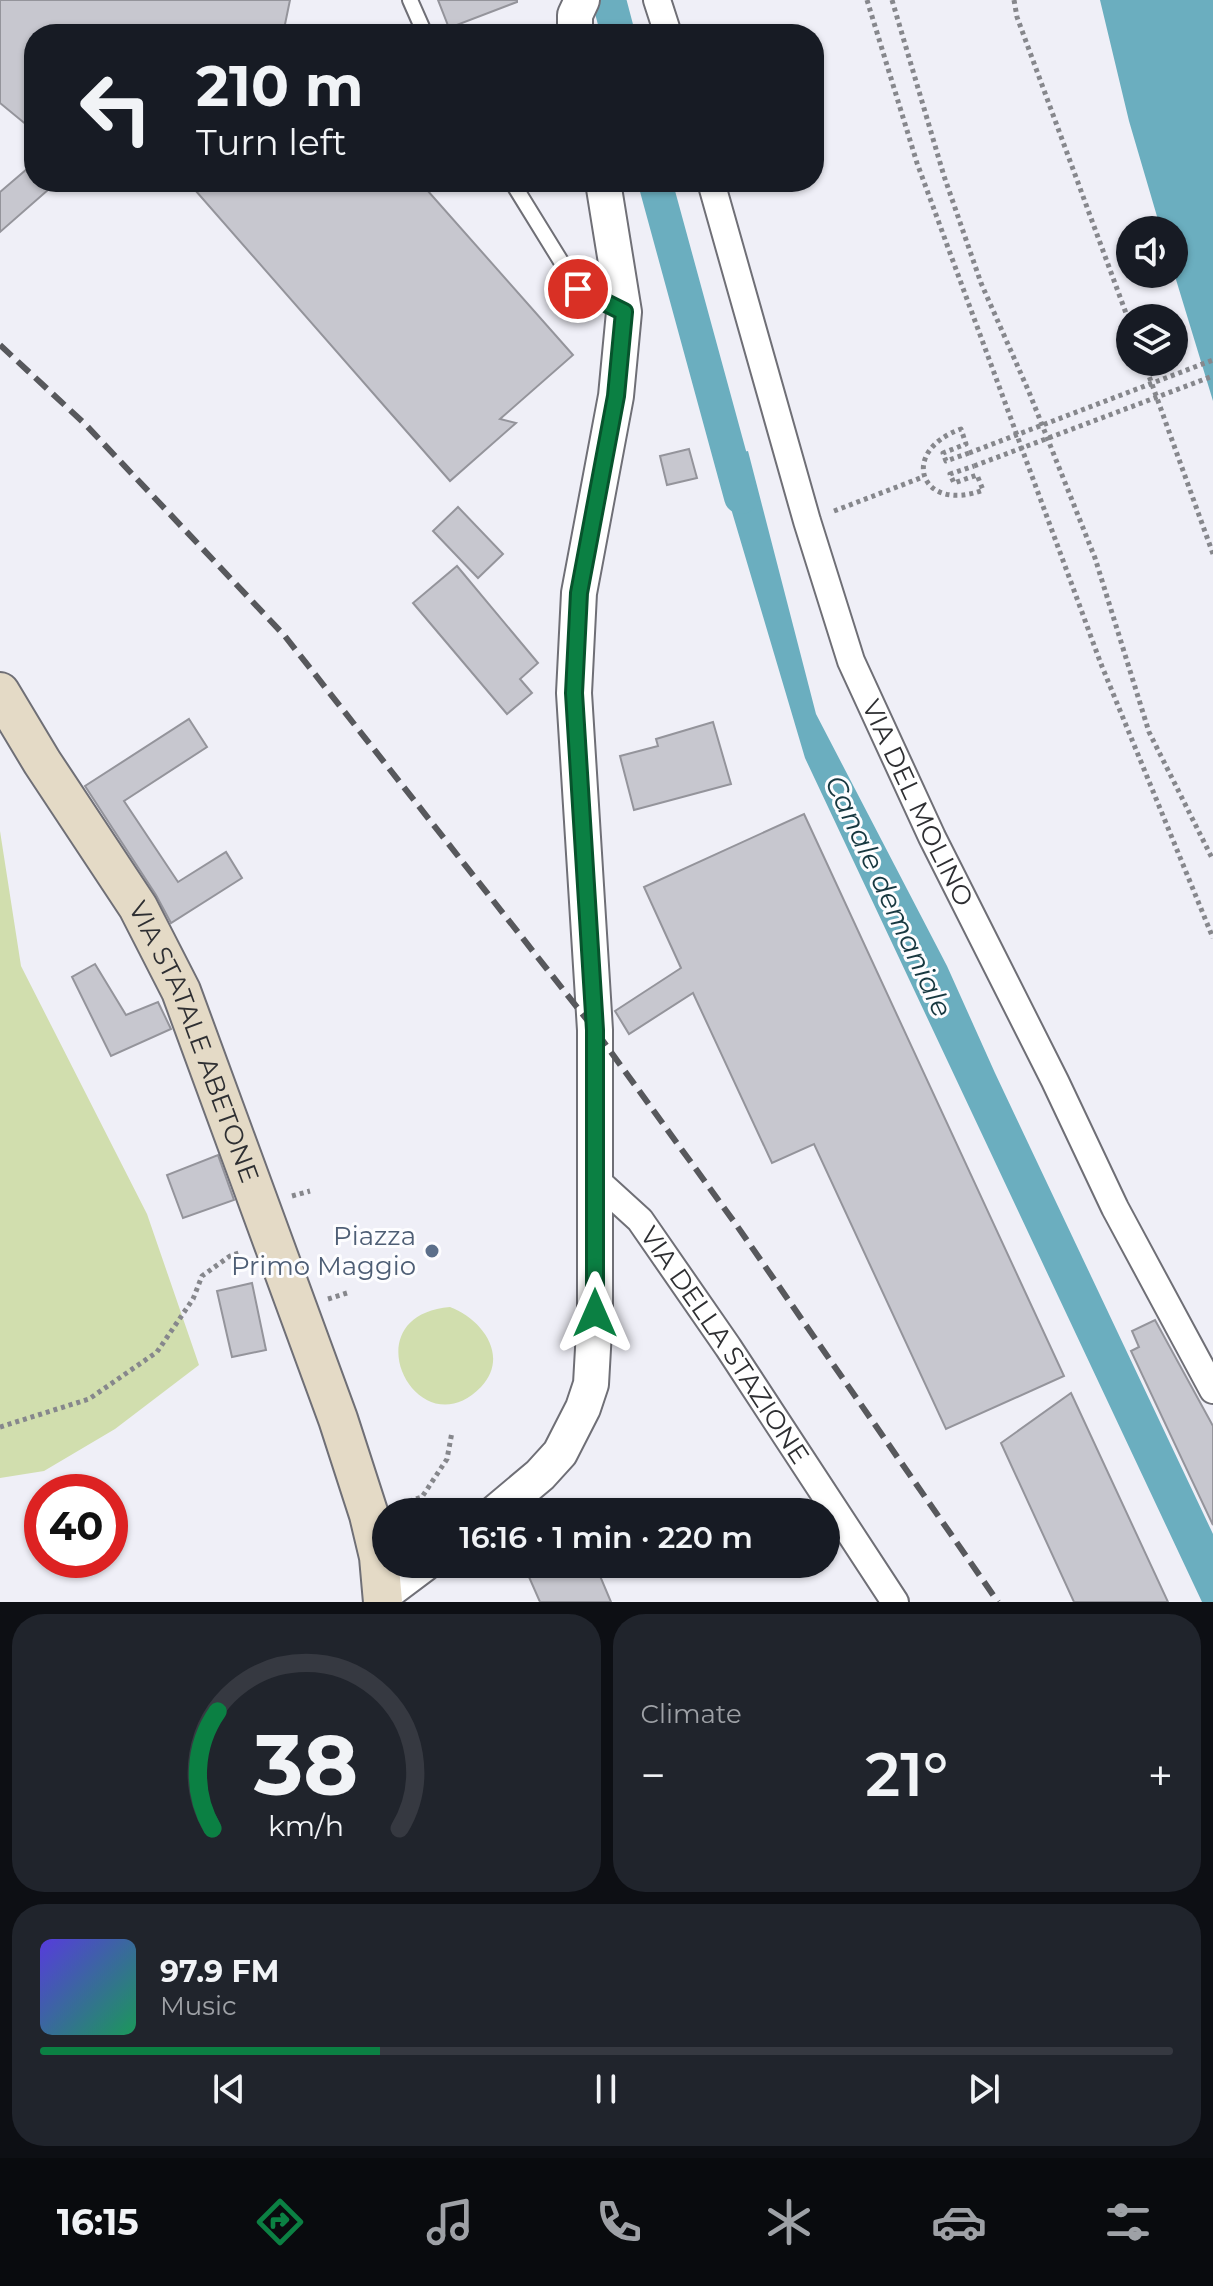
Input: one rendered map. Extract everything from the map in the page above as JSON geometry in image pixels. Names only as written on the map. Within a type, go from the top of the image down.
[{"type":"main road","name":"VIA STATALE ABETONE","points":[[0,692],[42,762],[138,907],[181,991],[338,1419],[369,1515],[384,1598]]},
{"type":"street","points":[[575,24],[575,15],[582,0]]},
{"type":"street","points":[[657,0],[665,24]]},
{"type":"street","points":[[513,1498],[560,1453],[583,1408],[591,1384],[595,1313],[595,1030],[574,693],[579,593],[616,396],[624,312],[605,192]]},
{"type":"street","name":"VIA DEL MOLINO","points":[[714,192],[807,521],[851,661],[877,723],[1115,1208],[1213,1390]]},
{"type":"street","name":"VIA DELLA STAZIONE","points":[[595,1179],[640,1220],[728,1347],[895,1602]]},
{"type":"street","points":[[384,1598],[408,1578]]},
{"type":"lane","points":[[410,0],[421,24]]},
{"type":"lane","points":[[518,192],[578,289],[624,312]]},
{"type":"path","points":[[867,0],[917,163],[1101,664],[1213,938]]},
{"type":"path","points":[[892,0],[944,176],[981,283],[1029,392],[1095,558],[1149,732],[1213,860]]},
{"type":"path","points":[[1014,0],[1017,17],[1123,304]]},
{"type":"path","points":[[1213,360],[946,461],[943,453],[966,444],[961,429],[949,433],[931,446],[922,462],[923,477],[932,489],[949,496],[983,490],[977,475],[954,483],[950,474],[1213,376]]},
{"type":"path","points":[[1149,376],[1213,554]]},
{"type":"path","points":[[807,521],[923,477]]},
{"type":"path","points":[[0,1427],[89,1399],[157,1352],[193,1299],[202,1276],[230,1256],[273,1241]]},
{"type":"path","points":[[369,1515],[422,1497],[447,1459],[452,1432]]},
{"type":"green space","points":[[0,831],[21,966],[147,1214],[199,1365],[115,1429],[44,1471],[0,1478]]},
{"type":"green space","points":[[450,1307],[482,1329],[492,1351],[493,1363],[481,1387],[457,1403],[435,1403],[417,1393],[404,1375],[398,1353],[403,1332],[419,1316]]},
{"type":"water","points":[[1100,0],[1213,0],[1213,401],[1188,319],[1188,304],[1183,304],[1179,288],[1188,288],[1188,216],[1157,216],[1129,121]]},
{"type":"water","points":[[748,451],[816,714],[947,966],[1213,1534],[1213,1602],[1202,1602],[805,758],[716,458]]},
{"type":"building","points":[[0,0],[290,0],[285,24],[24,24],[24,123],[0,103]]},
{"type":"building","points":[[438,0],[517,0],[459,24],[447,24]]},
{"type":"building","points":[[24,172],[24,192],[46,192],[0,232],[0,192]]},
{"type":"building","points":[[197,192],[429,192],[573,355],[500,419],[516,423],[450,481]]},
{"type":"building","points":[[689,449],[697,478],[667,485],[660,456]]},
{"type":"building","points":[[458,507],[503,554],[478,578],[433,531]]},
{"type":"building","points":[[457,566],[538,663],[520,679],[532,693],[507,714],[413,603]]},
{"type":"building","points":[[189,719],[207,747],[124,801],[178,882],[226,852],[242,878],[171,923],[85,786]]},
{"type":"building","points":[[713,722],[731,784],[634,810],[620,756],[658,746],[656,739]]},
{"type":"building","points":[[804,814],[1064,1376],[946,1429],[814,1144],[772,1163],[693,993],[629,1034],[615,1011],[681,968],[644,887]]},
{"type":"building","points":[[95,964],[126,1015],[158,1002],[171,1029],[111,1056],[72,977]]},
{"type":"building","points":[[218,1155],[234,1200],[183,1218],[167,1175]]},
{"type":"building","points":[[252,1283],[266,1350],[232,1357],[217,1291]]},
{"type":"building","points":[[1155,1320],[1213,1426],[1213,1525],[1131,1351],[1139,1347],[1132,1331]]},
{"type":"building","points":[[1071,1393],[1168,1602],[1074,1602],[1001,1443]]},
{"type":"building","points":[[529,1578],[601,1578],[611,1602],[540,1602]]},
{"type":"waterway","name":"Canale demaniale","points":[[609,0],[615,24]]},
{"type":"waterway","name":"Canale demaniale","points":[[658,192],[741,497]]},
{"type":"railway","points":[[0,345],[85,424],[284,635],[595,1030],[735,1223],[998,1602]]},
{"type":"place","name":"Piazza Primo Maggio","points":[[432,1251]]},
{"type":"route","points":[[578,289],[624,312],[616,396],[579,593],[574,693],[595,1030],[595,1313]]}]
